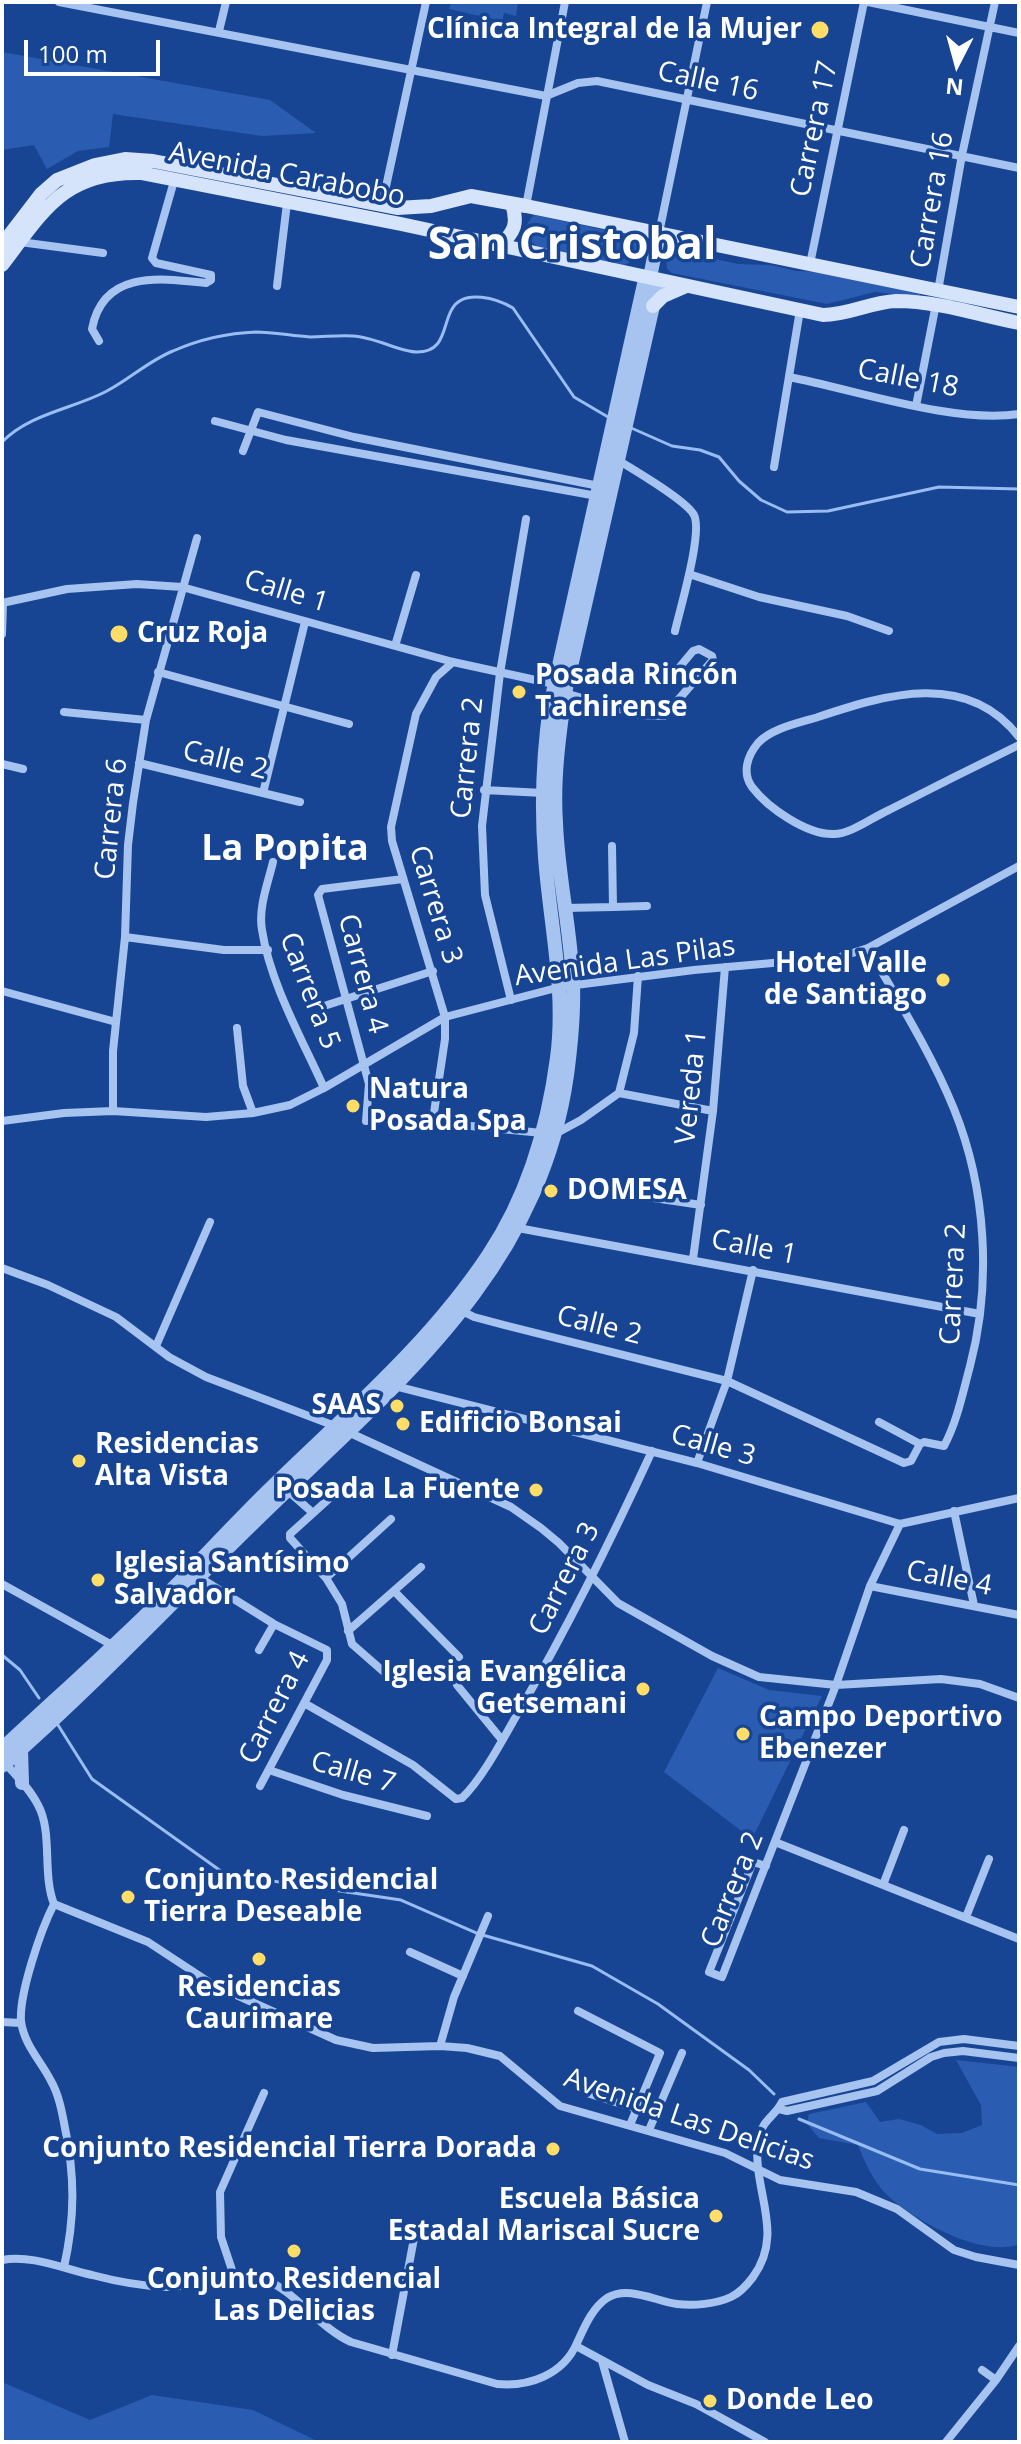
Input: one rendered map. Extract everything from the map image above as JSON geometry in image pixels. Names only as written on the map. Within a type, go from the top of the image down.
[{"type":"main road","name":"Avenida Carabobo","points":[[2,245],[41,194],[57,180],[95,165],[125,159],[153,161],[382,205],[413,207],[471,196],[1019,307]]},
{"type":"main road","name":"Avenida Carabobo","points":[[2,265],[42,212],[65,191],[97,176],[141,173],[500,245],[800,310],[834,315],[894,301],[1019,323]]},
{"type":"main road","points":[[500,245],[512,234],[519,205]]},
{"type":"main road","points":[[519,205],[523,250]]},
{"type":"main road","points":[[653,306],[663,296],[687,285]]},
{"type":"street","points":[[59,2],[83,4],[546,96]]},
{"type":"street","points":[[219,31],[226,2]]},
{"type":"street","points":[[382,205],[426,2]]},
{"type":"street","points":[[519,205],[565,2]]},
{"type":"street","points":[[3,1760],[112,1645],[288,1491],[432,1328],[491,1274],[518,1228],[540,1178],[549,1133],[566,987],[565,908],[555,819],[559,689],[598,491],[644,284],[650,277],[707,2]]},
{"type":"street","points":[[866,2],[1019,33]]},
{"type":"street","name":"Carrera 17","points":[[810,264],[866,2]]},
{"type":"street","name":"Carrera 16","points":[[916,406],[962,155],[995,2]]},
{"type":"street","name":"Calle 16","points":[[546,96],[578,83],[597,81],[1019,168]]},
{"type":"street","points":[[99,341],[92,329],[94,317],[101,304],[116,289],[143,280],[206,283],[211,280],[211,275],[156,263],[152,258],[174,181]]},
{"type":"street","points":[[277,286],[287,203]]},
{"type":"street","points":[[20,242],[103,253]]},
{"type":"street","points":[[566,987],[545,859],[543,793],[546,743],[618,460],[653,306],[657,286],[650,277]]},
{"type":"street","points":[[774,467],[800,310]]},
{"type":"street","name":"Calle 18","points":[[789,377],[916,406],[993,417],[1019,414]]},
{"type":"street","points":[[243,451],[258,412],[598,491]]},
{"type":"street","points":[[215,421],[286,440],[598,491]]},
{"type":"street","points":[[286,440],[292,421]]},
{"type":"street","points":[[618,460],[663,490],[695,517],[696,535],[675,631]]},
{"type":"street","name":"Carrera 2","points":[[511,1000],[485,895],[482,826],[500,673],[526,519]]},
{"type":"street","name":"Carrera 6","points":[[113,1111],[128,845],[139,763],[158,672],[197,538]]},
{"type":"street","points":[[689,574],[759,597],[847,616],[889,631]]},
{"type":"street","points":[[395,646],[416,575]]},
{"type":"street","name":"Calle 1","points":[[2,603],[67,589],[137,584],[182,587],[559,689],[640,715],[664,716],[713,660],[712,656],[699,649],[693,651],[668,681]]},
{"type":"street","points":[[2,603],[2,634]]},
{"type":"street","points":[[263,793],[305,622]]},
{"type":"street","name":"Carrera 3","points":[[432,1126],[445,1039],[445,1017],[403,879],[391,827],[409,740],[426,692],[436,677],[453,662]]},
{"type":"street","points":[[158,672],[349,724]]},
{"type":"street","points":[[1019,737],[995,712],[976,703],[954,695],[919,692],[828,713],[767,735],[750,756],[746,767],[747,777],[766,801],[803,828],[837,835],[1019,745]]},
{"type":"street","points":[[64,712],[146,720]]},
{"type":"street","name":"Calle 2","points":[[139,763],[300,802]]},
{"type":"street","points":[[2,764],[23,769]]},
{"type":"street","points":[[484,790],[543,793]]},
{"type":"street","points":[[612,846],[613,907]]},
{"type":"street","name":"Carrera 5","points":[[273,862],[261,912],[262,930],[290,1013],[324,1088]]},
{"type":"street","name":"Avenida Las Pilas","points":[[2,1121],[64,1113],[113,1111],[206,1117],[253,1113],[290,1105],[445,1017],[566,987],[638,976],[840,957],[868,948],[1019,866]]},
{"type":"street","name":"Carrera 4","points":[[366,1121],[369,1084],[318,895],[322,889],[403,879]]},
{"type":"street","points":[[565,908],[647,906]]},
{"type":"street","points":[[125,937],[224,950],[268,950]]},
{"type":"street","name":"Carrera 2","points":[[868,948],[937,1072],[954,1109],[975,1178],[981,1221],[980,1314],[973,1353],[949,1437],[944,1446],[929,1441],[920,1444],[911,1461],[904,1463]]},
{"type":"street","name":"Vereda 1","points":[[693,1259],[713,1111],[725,967]]},
{"type":"street","points":[[324,1006],[433,971]]},
{"type":"street","points":[[450,1124],[549,1133],[581,1120],[619,1093],[634,1033],[638,976]]},
{"type":"street","points":[[2,991],[116,1022]]},
{"type":"street","points":[[237,1028],[243,1086],[253,1113]]},
{"type":"street","points":[[619,1093],[713,1111]]},
{"type":"street","points":[[3,1760],[21,1749],[342,1429],[394,1386],[456,1308],[505,1226],[549,1133]]},
{"type":"street","points":[[634,1195],[701,1205]]},
{"type":"street","points":[[156,1346],[210,1222]]},
{"type":"street","name":"Calle 1","points":[[518,1228],[980,1314]]},
{"type":"street","points":[[2,1268],[103,1310],[169,1357],[206,1377],[342,1429],[511,1507],[541,1528],[625,1608],[712,1656],[759,1677],[836,1685],[941,1679],[980,1684],[1019,1698]]},
{"type":"street","points":[[697,1463],[727,1381],[753,1270]]},
{"type":"street","name":"Calle 2","points":[[456,1308],[504,1325],[727,1381],[904,1463]]},
{"type":"street","name":"Calle 3","points":[[394,1386],[697,1463],[900,1524]]},
{"type":"street","points":[[879,1422],[920,1444]]},
{"type":"street","name":"Carrera 3","points":[[304,1703],[413,1765],[456,1799],[465,1796],[502,1740],[592,1579],[652,1451]]},
{"type":"street","points":[[343,1486],[290,1538],[326,1578],[345,1610],[352,1644],[392,1679]]},
{"type":"street","points":[[288,1491],[313,1513]]},
{"type":"street","points":[[900,1524],[1019,1498]]},
{"type":"street","points":[[954,1511],[974,1605]]},
{"type":"street","points":[[326,1578],[391,1519]]},
{"type":"street","name":"Carrera 2","points":[[766,1866],[753,1862],[709,1972],[722,1977],[766,1866],[836,1685],[870,1586],[900,1524]]},
{"type":"street","points":[[348,1631],[421,1567]]},
{"type":"street","points":[[195,1574],[274,1624],[259,1650]]},
{"type":"street","points":[[2,1584],[112,1645]]},
{"type":"street","name":"Calle 4","points":[[870,1586],[1019,1615]]},
{"type":"street","points":[[394,1591],[459,1657]]},
{"type":"street","name":"Carrera 4","points":[[260,1786],[327,1660],[327,1650],[274,1624]]},
{"type":"street","points":[[457,1685],[502,1740]]},
{"type":"street","points":[[21,1749],[22,1783]]},
{"type":"street","points":[[3,1760],[40,1807],[48,1888],[54,1904],[45,1922],[25,1989],[21,2023],[30,2047],[52,2081],[62,2110],[71,2157],[74,2206],[64,2267]]},
{"type":"street","name":"Calle 7","points":[[269,1770],[343,1795],[427,1816]]},
{"type":"street","points":[[883,1885],[904,1830]]},
{"type":"street","points":[[775,1842],[1019,1939]]},
{"type":"street","points":[[966,1917],[989,1859]]},
{"type":"street","name":"Avenida Las Delicias","points":[[54,1904],[148,1942],[212,1984],[336,2040],[373,2048],[467,2048],[500,2056],[560,2106],[725,2153],[769,2177],[856,2192],[897,2209],[954,2250],[1019,2265]]},
{"type":"street","points":[[440,2046],[463,1976],[488,1916]]},
{"type":"street","points":[[410,1952],[463,1976]]},
{"type":"street","points":[[578,2011],[660,2053],[630,2125]]},
{"type":"street","points":[[2,2022],[21,2023]]},
{"type":"street","points":[[2,2260],[64,2267],[92,2275],[165,2287],[198,2285],[252,2275],[273,2283],[341,2338],[484,2381],[510,2385],[538,2380],[566,2362],[598,2306],[616,2294],[696,2304],[732,2297],[747,2285],[759,2268],[769,2232],[757,2169],[762,2129],[764,2121],[779,2109],[782,2102],[873,2081],[939,2042],[964,2039],[1019,2046]]},
{"type":"street","points":[[779,2109],[787,2111],[877,2091],[931,2057],[944,2053],[963,2051],[1019,2058]]},
{"type":"street","points":[[649,2130],[682,2053]]},
{"type":"street","points":[[234,2276],[221,2237],[220,2192],[264,2093]]},
{"type":"street","points":[[590,2094],[637,2109]]},
{"type":"street","points":[[392,2355],[415,2233]]},
{"type":"street","points":[[576,2346],[648,2385],[696,2404],[765,2442]]},
{"type":"street","points":[[946,2442],[1019,2346]]},
{"type":"street","points":[[602,2361],[625,2442]]},
{"type":"street","points":[[982,2370],[996,2380]]},
{"type":"shaded area","points":[[451,2],[518,2],[516,16],[504,13],[502,21],[449,9]]},
{"type":"shaded area","points":[[2,52],[270,100],[316,133],[262,136],[113,114],[109,147],[78,151],[47,169],[34,145],[2,150]]},
{"type":"shaded area","points":[[534,215],[637,237],[642,247],[636,259],[624,265],[537,246],[526,231]]},
{"type":"shaded area","points":[[672,250],[738,264],[830,272],[921,290],[920,297],[875,292],[827,304],[672,273],[667,269],[666,259]]},
{"type":"shaded area","name":"Campo Deportivo Ebenezer","points":[[718,1668],[769,1690],[822,1696],[752,1839],[664,1772]]},
{"type":"shaded area","points":[[956,2060],[1019,2067],[1019,2244],[987,2246],[929,2225],[885,2193],[869,2170],[858,2145],[819,2138],[807,2124],[809,2114],[866,2102],[880,2122],[899,2119],[921,2125],[937,2134],[962,2133],[982,2125],[981,2105]]},
{"type":"shaded area","points":[[2,2382],[90,2420],[152,2395],[253,2410],[319,2442],[2,2442]]},
{"type":"waterway","points":[[2,442],[38,418],[105,392],[173,351],[224,336],[263,332],[310,337],[353,336],[410,351],[426,351],[442,337],[457,303],[473,297],[499,301],[513,308],[574,397],[608,417]]},
{"type":"waterway","points":[[629,427],[672,446],[700,450],[719,457],[739,481],[761,500],[787,512],[828,511],[939,487],[1019,489]]},
{"type":"waterway","points":[[2,1655],[20,1670],[39,1698]]},
{"type":"waterway","points":[[58,1725],[92,1779],[225,1874],[401,1900],[479,1934],[592,1966],[658,2004],[749,2070],[774,2094]]},
{"type":"waterway","points":[[799,2119],[920,2169],[1019,2185]]},
{"type":"place","name":"Clínica Integral de la Mujer","points":[[820,30]]},
{"type":"place","name":"Cruz Roja","points":[[119,634]]},
{"type":"place","name":"Posada Rincón Tachirense","points":[[519,692]]},
{"type":"place","name":"Hotel Valle de Santiago","points":[[943,980]]},
{"type":"place","name":"Natura Posada Spa","points":[[353,1106]]},
{"type":"place","name":"DOMESA","points":[[551,1191]]},
{"type":"place","name":"SAAS","points":[[397,1406]]},
{"type":"place","name":"Edificio Bonsai","points":[[403,1424]]},
{"type":"place","name":"Residencias Alta Vista","points":[[79,1461]]},
{"type":"place","name":"Posada La Fuente","points":[[536,1490]]},
{"type":"place","name":"Iglesia Santísimo Salvador","points":[[98,1580]]},
{"type":"place","name":"Iglesia Evangélica Getsemani","points":[[643,1689]]},
{"type":"place","name":"Campo Deportivo Ebenezer","points":[[743,1734]]},
{"type":"place","name":"Conjunto Residencial Tierra Deseable","points":[[128,1897]]},
{"type":"place","name":"Residencias Caurimare","points":[[259,1959]]},
{"type":"place","name":"Conjunto Residencial Tierra Dorada","points":[[553,2149]]},
{"type":"place","name":"Escuela Básica Estadal Mariscal Sucre","points":[[716,2216]]},
{"type":"place","name":"Conjunto Residencial Las Delicias","points":[[294,2251]]},
{"type":"place","name":"Donde Leo","points":[[710,2401]]},
{"type":"district","name":"San Cristobal","points":[[572,246]]},
{"type":"district","name":"La Popita","points":[[285,850]]}]
